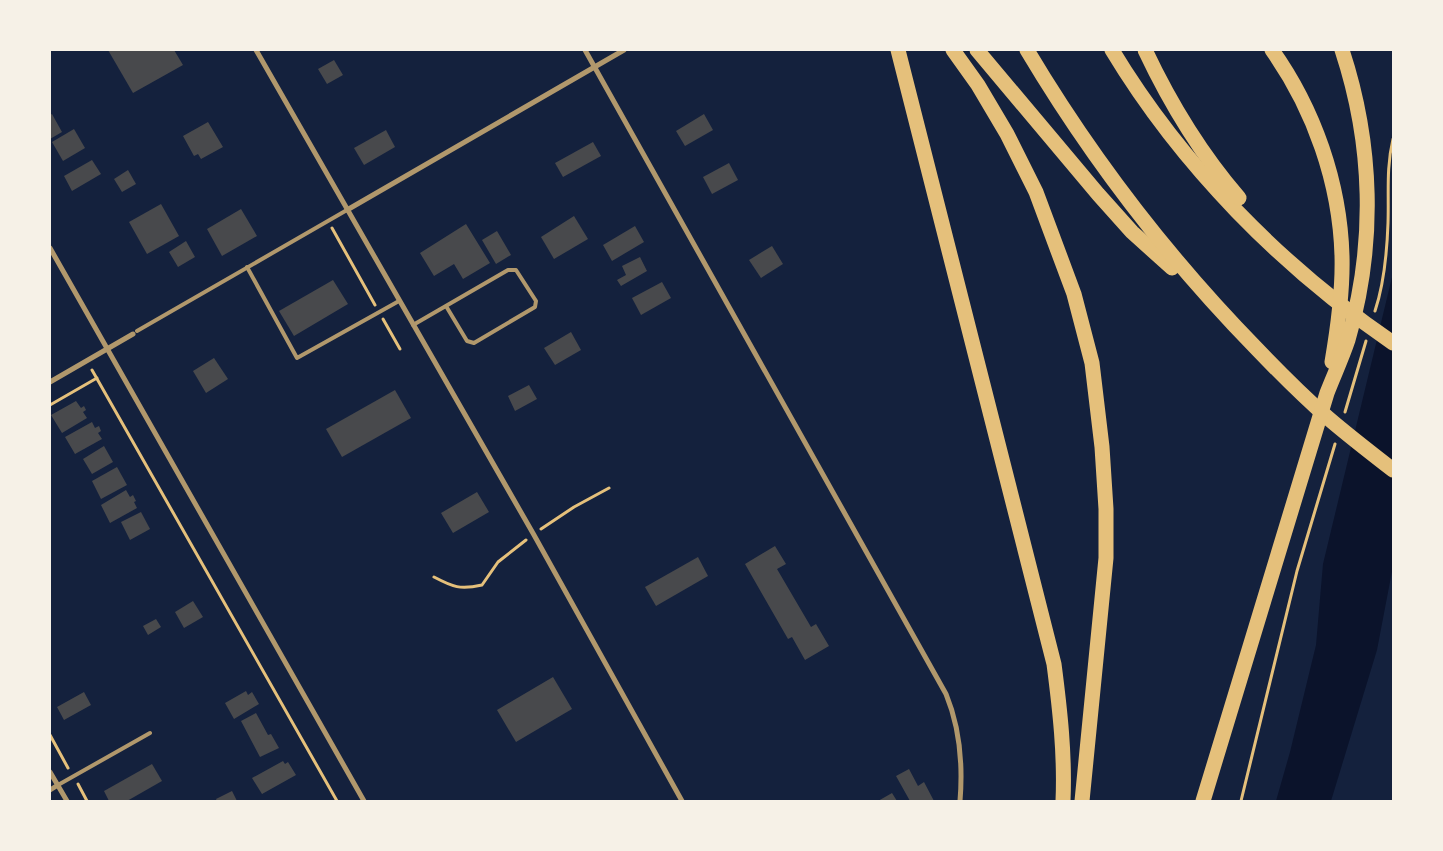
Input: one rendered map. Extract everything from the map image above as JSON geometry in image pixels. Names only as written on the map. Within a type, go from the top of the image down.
[{"type":"highway","points":[[898,50],[1054,664],[1062,724],[1063,801]]},
{"type":"highway","points":[[953,50],[978,85],[1007,134],[1036,192],[1074,294],[1092,363],[1102,447],[1106,510],[1106,558],[1082,801]]},
{"type":"highway","points":[[977,50],[1132,232],[1228,320]]},
{"type":"highway","points":[[1028,50],[1071,121],[1115,184],[1174,259],[1228,320],[1281,374],[1329,419],[1393,470]]},
{"type":"highway","points":[[1112,50],[1142,96],[1185,152],[1267,241],[1356,318],[1393,343]]},
{"type":"highway","points":[[1145,50],[1168,96],[1209,161],[1307,277]]},
{"type":"highway","points":[[1272,50],[1299,94],[1312,122],[1332,182],[1338,218],[1342,246],[1342,276],[1338,320],[1327,393]]},
{"type":"highway","points":[[1203,801],[1327,393],[1348,340],[1361,281],[1367,235],[1367,180],[1362,130],[1342,50]]},
{"type":"street","points":[[256,50],[534,535],[682,801]]},
{"type":"street","points":[[585,50],[946,694],[956,723],[959,742],[961,771],[960,801]]},
{"type":"street","points":[[347,210],[624,50]]},
{"type":"street","points":[[50,248],[364,801]]},
{"type":"street","points":[[50,382],[135,333]]},
{"type":"street","points":[[50,772],[67,801]]},
{"type":"street","points":[[50,790],[58,785]]},
{"type":"lane","points":[[135,333],[347,210]]},
{"type":"lane","points":[[248,268],[297,358],[399,301]]},
{"type":"lane","points":[[413,325],[508,270],[516,270],[536,301],[535,307],[474,342],[467,341],[446,306]]},
{"type":"lane","points":[[58,785],[150,733]]},
{"type":"path","points":[[1375,314],[1380,295],[1388,224],[1388,158],[1393,139]]},
{"type":"path","points":[[328,221],[400,349]]},
{"type":"path","points":[[1343,418],[1369,333]]},
{"type":"path","points":[[87,360],[337,801]]},
{"type":"path","points":[[50,405],[97,378]]},
{"type":"path","points":[[1241,801],[1297,571],[1337,437]]},
{"type":"path","points":[[434,577],[455,588],[470,588],[482,585],[498,562],[574,507],[609,488]]},
{"type":"water","points":[[1393,273],[1393,566],[1377,650],[1331,801],[1276,801],[1316,645],[1323,564]]},
{"type":"building","points":[[108,50],[174,50],[183,65],[133,93]]},
{"type":"building","points":[[334,60],[343,75],[327,84],[318,69]]},
{"type":"building","points":[[52,114],[62,132],[50,139],[50,115]]},
{"type":"building","points":[[704,114],[713,130],[685,146],[676,131]]},
{"type":"building","points":[[208,122],[223,147],[201,159],[198,154],[194,156],[183,136]]},
{"type":"building","points":[[74,129],[85,148],[63,161],[52,142]]},
{"type":"building","points":[[386,130],[395,147],[364,165],[354,148]]},
{"type":"building","points":[[593,142],[601,156],[563,177],[555,163]]},
{"type":"building","points":[[92,160],[101,174],[72,191],[64,176]]},
{"type":"building","points":[[729,163],[738,180],[712,194],[703,177]]},
{"type":"building","points":[[128,170],[136,184],[122,192],[114,179]]},
{"type":"building","points":[[161,204],[179,236],[147,254],[129,222]]},
{"type":"building","points":[[241,209],[257,236],[222,256],[207,229]]},
{"type":"building","points":[[574,216],[588,239],[554,259],[541,237]]},
{"type":"building","points":[[466,224],[490,263],[463,279],[454,264],[434,276],[420,253]]},
{"type":"building","points":[[635,226],[644,242],[612,261],[603,245]]},
{"type":"building","points":[[497,231],[511,255],[496,264],[482,240]]},
{"type":"building","points":[[186,241],[195,257],[178,267],[169,252]]},
{"type":"building","points":[[772,246],[783,264],[761,278],[749,260]]},
{"type":"building","points":[[640,257],[647,271],[621,286],[617,280],[626,275],[622,266]]},
{"type":"building","points":[[333,280],[348,304],[294,336],[279,311]]},
{"type":"building","points":[[662,282],[671,298],[641,315],[632,298]]},
{"type":"building","points":[[571,332],[581,350],[555,365],[544,348]]},
{"type":"building","points":[[214,358],[228,379],[206,393],[193,371]]},
{"type":"building","points":[[529,385],[537,399],[515,411],[508,396]]},
{"type":"building","points":[[395,390],[411,418],[342,457],[326,429]]},
{"type":"building","points":[[76,401],[81,408],[84,406],[86,410],[83,412],[87,418],[62,433],[51,415]]},
{"type":"building","points":[[92,422],[95,428],[99,426],[101,431],[98,433],[102,439],[75,454],[65,437]]},
{"type":"building","points":[[104,446],[113,462],[92,474],[83,459]]},
{"type":"building","points":[[117,467],[127,485],[101,499],[92,481]]},
{"type":"building","points":[[126,490],[130,497],[133,495],[137,508],[110,523],[101,505]]},
{"type":"building","points":[[477,492],[489,512],[453,533],[441,513]]},
{"type":"building","points":[[141,512],[150,529],[130,540],[121,522]]},
{"type":"building","points":[[775,546],[786,564],[777,569],[811,627],[816,624],[829,646],[805,660],[792,637],[788,639],[745,564]]},
{"type":"building","points":[[698,557],[708,576],[656,606],[645,587]]},
{"type":"building","points":[[193,601],[203,617],[184,628],[175,612]]},
{"type":"building","points":[[156,619],[161,627],[148,635],[143,626]]},
{"type":"building","points":[[553,677],[572,709],[516,742],[497,710]]},
{"type":"building","points":[[246,691],[248,695],[252,692],[259,704],[234,719],[225,703]]},
{"type":"building","points":[[84,692],[91,705],[64,720],[57,707]]},
{"type":"building","points":[[256,713],[268,735],[271,734],[279,748],[260,757],[241,721]]},
{"type":"building","points":[[283,761],[285,764],[288,762],[296,775],[262,794],[252,778]]},
{"type":"building","points":[[152,764],[162,781],[127,801],[109,801],[104,791]]},
{"type":"building","points":[[909,769],[918,786],[924,782],[934,801],[910,801],[896,776]]},
{"type":"building","points":[[232,791],[237,801],[217,801],[216,799]]},
{"type":"building","points":[[892,793],[897,801],[878,801]]}]
